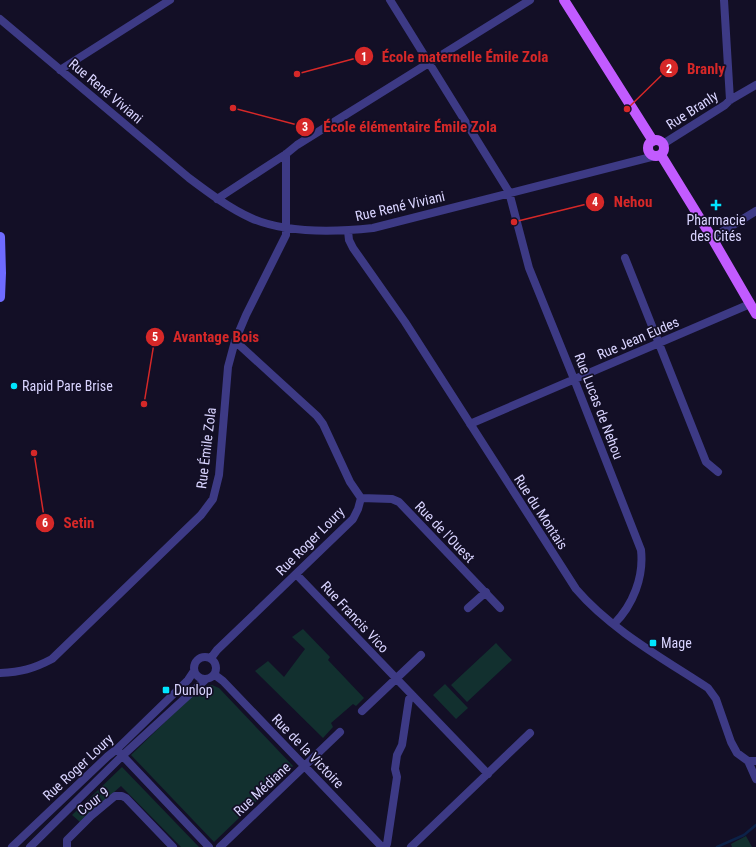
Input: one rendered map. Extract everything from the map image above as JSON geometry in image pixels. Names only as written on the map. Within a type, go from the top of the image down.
[{"type":"main road","points":[[564,0],[653,141]]},
{"type":"main road","points":[[658,155],[664,149],[660,140],[653,141],[649,144],[648,149],[651,153],[658,155],[712,238],[756,314]]},
{"type":"main road","points":[[0,237],[0,296]]},
{"type":"street","points":[[60,70],[170,0]]},
{"type":"street","name":"Rue Lucas de Nehou","points":[[390,0],[509,192],[529,268],[641,550],[642,564],[632,598],[624,614],[614,624]]},
{"type":"street","points":[[217,199],[286,154],[297,145],[530,0]]},
{"type":"street","points":[[724,0],[730,100]]},
{"type":"street","name":"Rue René Viviani","points":[[0,19],[189,178],[217,199],[252,218],[287,228],[348,231],[373,228],[658,155]]},
{"type":"street","name":"Rue Branly","points":[[663,144],[725,105],[730,100],[756,85]]},
{"type":"street","points":[[286,154],[287,228]]},
{"type":"street","points":[[712,238],[754,215]]},
{"type":"street","name":"Rue Émile Zola","points":[[0,672],[15,672],[36,667],[52,658],[201,515],[213,499],[219,475],[228,367],[235,341],[286,235],[287,228]]},
{"type":"street","name":"Rue du Montais","points":[[348,231],[349,240],[353,248],[405,322],[576,589],[585,599],[614,624],[708,688],[716,699],[731,742],[738,753],[752,761]]},
{"type":"street","points":[[625,258],[706,462],[718,472]]},
{"type":"street","name":"Rue Jean Eudes","points":[[470,424],[750,304]]},
{"type":"street","points":[[235,341],[317,416],[323,424],[350,482],[361,498]]},
{"type":"street","name":"Rue Roger Loury","points":[[12,847],[188,680],[194,671],[195,663],[200,658],[211,658],[217,650],[353,519],[361,498]]},
{"type":"street","name":"Rue de l'Ouest","points":[[361,498],[392,499],[399,502],[500,608]]},
{"type":"street","name":"Rue Francis Vico","points":[[296,574],[488,774]]},
{"type":"street","points":[[468,608],[486,592]]},
{"type":"street","points":[[362,711],[421,655]]},
{"type":"street","points":[[211,658],[214,660],[217,667],[215,675]]},
{"type":"street","points":[[194,671],[198,677],[204,680]]},
{"type":"street","name":"Rue Roger Loury","points":[[32,846],[122,756],[204,680],[215,675]]},
{"type":"street","name":"Rue de la Victoire","points":[[215,675],[223,681],[382,847]]},
{"type":"street","points":[[385,847],[387,844],[397,777],[395,769],[398,754],[402,745],[409,699],[412,696]]},
{"type":"street","name":"Rue Médiane","points":[[220,847],[340,732]]},
{"type":"street","points":[[411,847],[530,733]]},
{"type":"street","points":[[117,749],[209,847]]},
{"type":"street","points":[[752,761],[756,779]]},
{"type":"street","name":"Cour 9","points":[[67,847],[67,840],[91,816],[115,796],[122,796],[126,798],[173,847]]},
{"type":"green space","points":[[303,629],[330,657],[328,660],[364,698],[356,706],[353,704],[331,723],[333,727],[323,738],[255,671],[268,661],[284,677],[305,649],[292,637]]},
{"type":"green space","points":[[496,643],[512,660],[467,702],[451,685]]},
{"type":"green space","points":[[445,684],[468,708],[456,719],[433,695]]},
{"type":"green space","points":[[212,685],[219,688],[293,766],[286,774],[279,775],[263,788],[262,796],[214,842],[131,755],[198,690],[205,686]]},
{"type":"green space","points":[[122,767],[199,847],[181,847],[121,786],[80,822],[72,815]]},
{"type":"green space","points":[[746,836],[752,847],[732,847],[731,844]]},
{"type":"waterway","points":[[717,847],[744,835],[756,825]]},
{"type":"place","name":"École maternelle Émile Zola","points":[[297,74]]},
{"type":"place","name":"École élémentaire Émile Zola","points":[[233,108]]},
{"type":"place","name":"Branly","points":[[627,109]]},
{"type":"place","name":"Pharmacie des Cités","points":[[716,205]]},
{"type":"place","name":"Nehou","points":[[514,222]]},
{"type":"place","name":"Rapid Pare Brise","points":[[14,386]]},
{"type":"place","name":"Avantage Bois","points":[[144,404]]},
{"type":"place","name":"Setin","points":[[34,453]]},
{"type":"place","name":"Mage","points":[[653,643]]},
{"type":"place","name":"Dunlop","points":[[166,690]]}]
